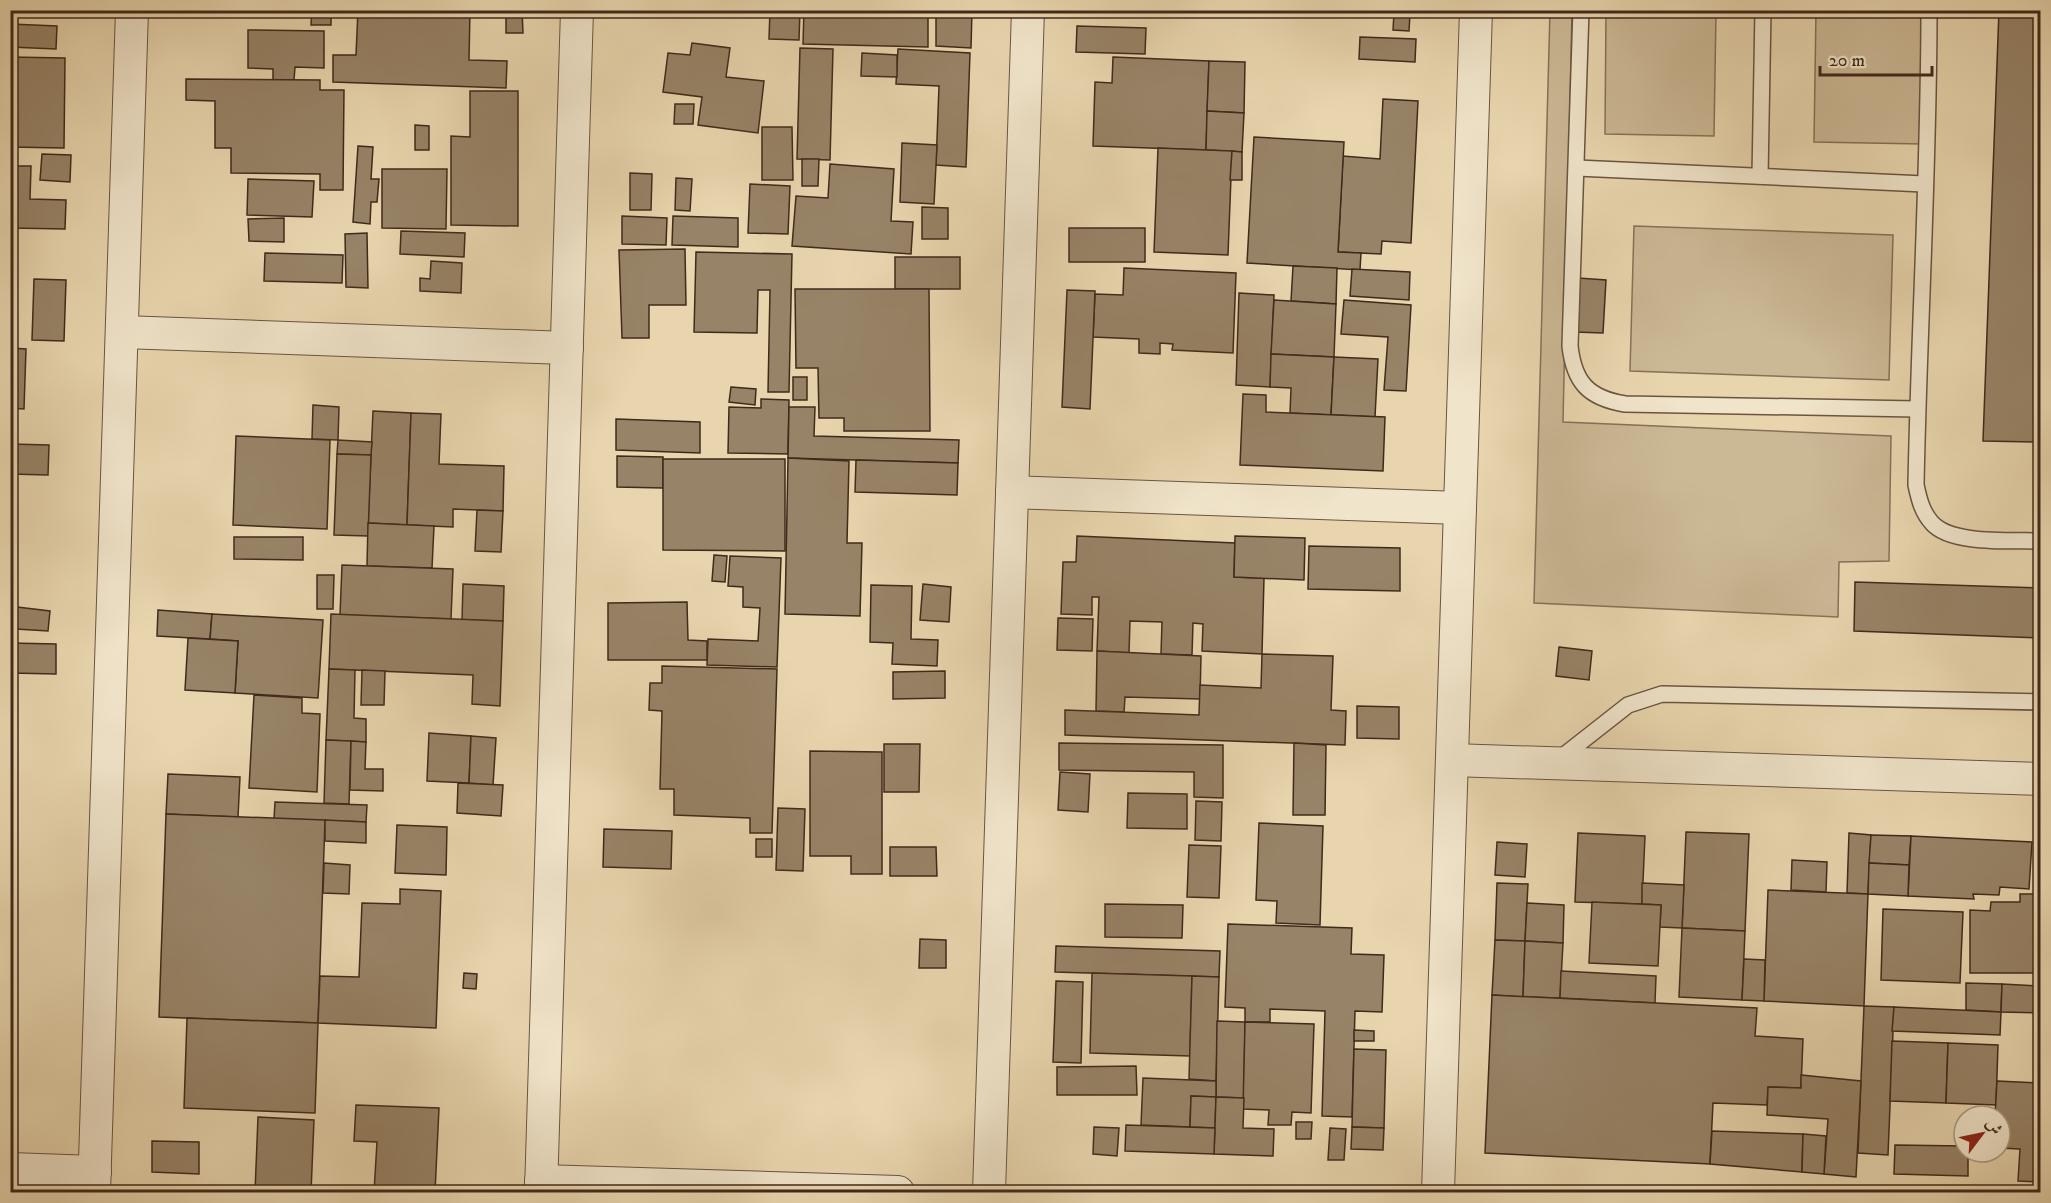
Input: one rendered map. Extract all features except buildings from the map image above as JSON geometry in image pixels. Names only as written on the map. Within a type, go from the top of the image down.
[{"type":"street","points":[[10,1169],[95,1182],[132,10]]},
{"type":"street","points":[[577,10],[541,1187],[898,1192]]},
{"type":"street","points":[[989,1192],[1028,10]]},
{"type":"street","points":[[1438,1192],[1476,10]]},
{"type":"street","points":[[123,332],[567,348]]},
{"type":"street","points":[[1012,492],[1460,508]]},
{"type":"street","points":[[1452,760],[2040,779]]},
{"type":"lane","points":[[1581,10],[1570,346],[1577,378],[1591,393],[1607,401],[1625,404],[1917,409]]},
{"type":"lane","points":[[1760,176],[1763,10]]},
{"type":"lane","points":[[1929,10],[1929,130],[1924,183],[1916,485],[1921,506],[1933,525],[1950,534],[1972,538],[2040,541]]},
{"type":"lane","points":[[1577,168],[1924,183]]},
{"type":"lane","points":[[1554,763],[1628,705],[1662,694],[2040,702]]},
{"type":"shaded area","points":[[1550,11],[1572,11],[1563,422],[1891,436],[1889,561],[1839,562],[1838,617],[1534,603]]},
{"type":"shaded area","points":[[1606,11],[1716,11],[1714,136],[1605,134]]},
{"type":"shaded area","points":[[1816,11],[1924,11],[1922,144],[1814,142]]},
{"type":"shaded area","points":[[1634,226],[1893,235],[1889,380],[1630,371]]}]
